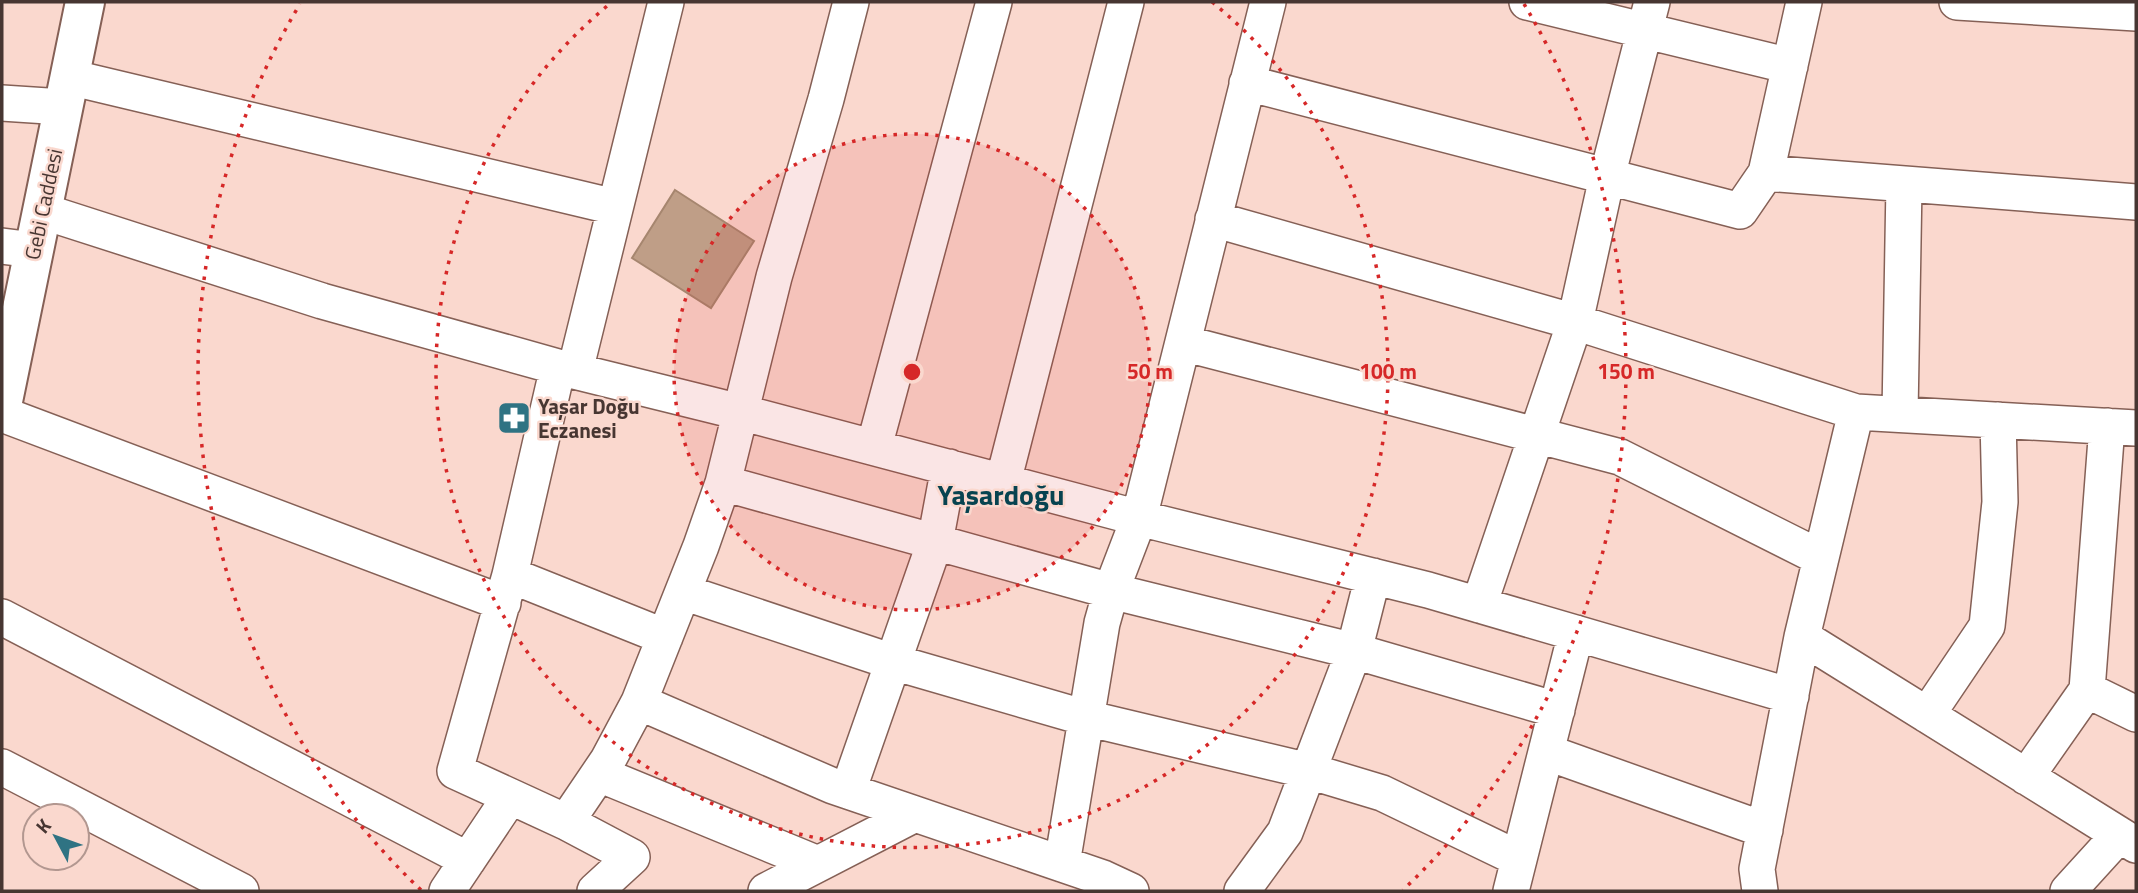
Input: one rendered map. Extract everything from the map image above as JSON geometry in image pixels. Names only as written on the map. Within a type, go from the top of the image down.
[{"type":"main road","name":"Gebi Caddesi","points":[[2,406],[18,248],[42,211],[85,2]]},
{"type":"street","points":[[595,891],[632,857],[566,822],[455,771],[566,369],[615,207],[666,2]]},
{"type":"street","points":[[566,822],[599,774],[639,702],[723,483],[774,277],[851,2]]},
{"type":"street","points":[[874,447],[994,2]]},
{"type":"street","points":[[1003,482],[1126,2]]},
{"type":"street","points":[[1062,864],[1102,623],[1111,591],[1139,518],[1268,2]]},
{"type":"street","points":[[1527,2],[1649,16],[1790,66]]},
{"type":"street","points":[[1247,83],[1740,211],[1766,173],[1804,2]]},
{"type":"street","points":[[1974,2],[2136,13]]},
{"type":"street","points":[[1479,605],[1575,321],[1607,177],[1649,16]]},
{"type":"street","points":[[2,103],[66,92],[615,207]]},
{"type":"street","points":[[1766,173],[2136,202]]},
{"type":"street","points":[[1900,414],[1904,184]]},
{"type":"street","points":[[42,211],[322,301],[566,369],[1373,576],[1791,696]]},
{"type":"street","points":[[1213,219],[1575,321],[1856,412],[2122,427],[2087,690],[2026,777]]},
{"type":"street","points":[[1182,343],[1620,457],[1821,558]]},
{"type":"street","points":[[1760,891],[1757,869],[1802,637],[1856,412]]},
{"type":"street","points":[[2,414],[506,589],[665,637]]},
{"type":"street","points":[[1927,715],[1987,626],[2000,502],[1998,420]]},
{"type":"street","points":[[848,791],[935,542],[949,467]]},
{"type":"street","points":[[723,483],[1111,591],[1354,651],[1557,710]]},
{"type":"street","points":[[1242,891],[1284,832],[1354,651],[1373,576]]},
{"type":"street","points":[[683,592],[893,662],[1087,718],[1309,771],[1382,793],[1515,875],[1576,633]]},
{"type":"street","points":[[2,617],[468,860]]},
{"type":"street","points":[[1802,637],[2128,840],[2068,891]]},
{"type":"street","points":[[2087,690],[2136,714]]},
{"type":"street","points":[[639,702],[848,791],[1103,878],[1131,891]]},
{"type":"street","points":[[1546,752],[1765,830]]},
{"type":"street","points":[[2,767],[241,891]]},
{"type":"street","points":[[599,774],[792,881],[915,814]]},
{"type":"street","points":[[447,891],[510,797]]},
{"type":"building","points":[[675,190],[754,241],[711,308],[632,258]]},
{"type":"place","name":"Yaşar Doğu Eczanesi","points":[[514,418]]},
{"type":"district","name":"Yaşardoğu","points":[[1001,494]]}]
